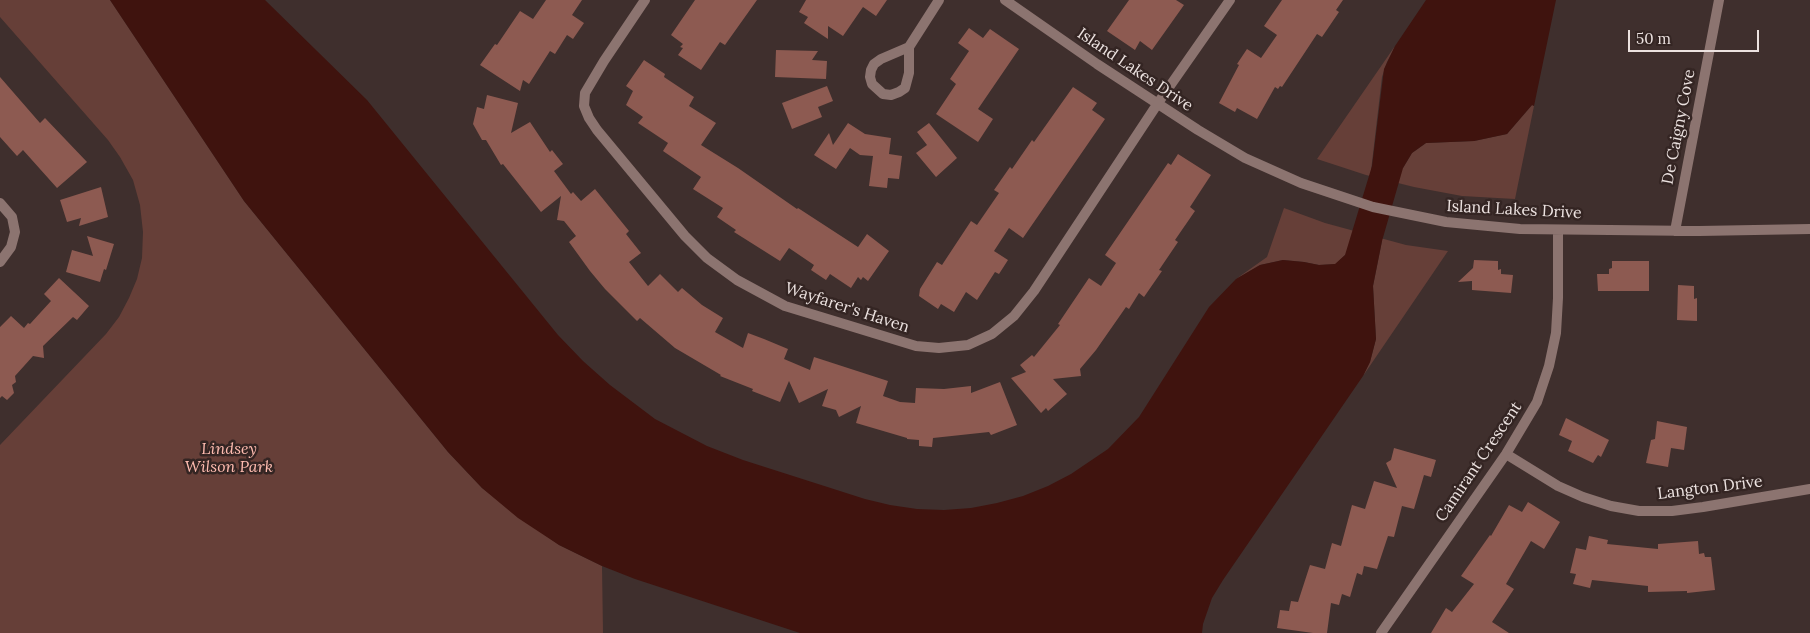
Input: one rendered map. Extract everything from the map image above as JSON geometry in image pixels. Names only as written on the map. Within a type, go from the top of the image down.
[{"type":"street","name":"Wayfarer's Haven","points":[[645,0],[585,93],[584,106],[597,130],[685,236],[707,258],[737,280],[785,306],[916,346],[938,348],[968,345],[992,334],[1014,316],[1034,291],[1158,103],[1230,0]]},
{"type":"street","points":[[909,47],[880,59],[874,64],[870,77],[876,90],[883,94],[891,95],[905,88],[909,73],[909,47],[939,0]]},
{"type":"street","name":"Island Lakes Drive","points":[[1005,0],[1097,64],[1198,130],[1245,158],[1301,183],[1373,207],[1422,218],[1483,227],[1674,231],[1810,229]]},
{"type":"street","name":"De Caigny Cove","points":[[1674,231],[1719,0]]},
{"type":"street","points":[[0,203],[12,217],[15,232],[11,247],[0,262]]},
{"type":"street","name":"Camirant Crescent","points":[[1381,633],[1506,454],[1537,402],[1549,366],[1556,333],[1558,230]]},
{"type":"street","name":"Langton Drive","points":[[1506,454],[1558,486],[1583,497],[1611,506],[1639,511],[1672,511],[1810,489]]},
{"type":"green space","name":"Lindsey Wilson Park","points":[[0,0],[110,0],[244,201],[448,452],[482,488],[559,545],[602,566],[603,633],[0,633],[0,445],[106,334],[119,317],[137,279],[142,258],[143,232],[140,205],[133,180],[120,157],[108,140],[0,17]]},
{"type":"green space","points":[[1395,46],[1382,77],[1371,171],[1403,168],[1412,153],[1426,143],[1474,141],[1507,134],[1532,105],[1534,106],[1515,199],[1462,196],[1414,187],[1366,175],[1317,159]]},
{"type":"green space","points":[[1284,208],[1325,223],[1406,245],[1448,251],[1363,376],[1370,362],[1376,339],[1373,286],[1382,241],[1345,255],[1336,264],[1319,265],[1283,260],[1260,265],[1236,279],[1267,257]]},
{"type":"shaded area","points":[[110,0],[265,0],[367,100],[558,335],[610,385],[655,419],[707,446],[743,460],[865,499],[917,509],[944,510],[971,508],[1023,496],[1071,474],[1108,449],[1139,417],[1209,307],[1236,279],[1260,265],[1283,260],[1319,265],[1335,264],[1345,255],[1372,166],[1384,69],[1395,46],[1426,0],[1556,0],[1534,106],[1532,105],[1507,134],[1474,141],[1426,143],[1412,153],[1403,168],[1382,241],[1373,286],[1376,339],[1370,362],[1363,376],[1223,580],[1212,598],[1203,624],[1202,633],[800,633],[635,579],[602,566],[559,545],[518,518],[482,488],[448,452],[244,201]]},
{"type":"building","points":[[546,0],[582,0],[572,15],[584,23],[573,39],[567,35],[555,54],[550,51],[529,84],[523,80],[520,91],[480,65],[495,44],[497,45],[520,11],[533,19]]},
{"type":"building","points":[[695,0],[757,0],[725,45],[720,42],[701,70],[678,55],[683,48],[680,47],[683,44],[671,35]]},
{"type":"building","points":[[806,0],[887,0],[876,16],[863,7],[843,36],[828,26],[828,39],[804,23],[808,17],[799,12]]},
{"type":"building","points":[[1129,0],[1176,0],[1184,5],[1152,50],[1140,41],[1135,50],[1107,31]]},
{"type":"building","points":[[1282,0],[1343,0],[1336,10],[1339,12],[1322,37],[1317,34],[1282,87],[1280,86],[1278,89],[1275,87],[1257,119],[1237,108],[1235,112],[1219,103],[1239,65],[1237,64],[1247,49],[1261,58],[1277,35],[1264,26]]},
{"type":"building","points":[[969,28],[983,38],[990,29],[1019,49],[978,109],[993,119],[978,142],[936,114],[956,84],[950,79],[969,51],[958,43]]},
{"type":"building","points":[[776,50],[818,51],[812,60],[827,61],[826,79],[775,77]]},
{"type":"building","points":[[644,60],[665,74],[664,77],[694,97],[689,106],[716,123],[701,145],[858,247],[867,234],[889,251],[868,281],[863,277],[861,280],[858,277],[851,288],[830,274],[826,280],[811,270],[814,265],[789,248],[780,261],[734,232],[736,230],[717,217],[723,208],[693,189],[701,177],[663,151],[668,143],[638,123],[643,117],[626,105],[633,91],[626,86]]},
{"type":"building","points":[[0,77],[40,123],[45,118],[87,162],[57,188],[23,150],[17,156],[0,137]]},
{"type":"building","points":[[827,86],[833,101],[818,107],[822,117],[792,129],[782,103]]},
{"type":"building","points":[[1073,87],[1097,103],[1092,110],[1105,119],[1023,238],[1009,228],[994,251],[1008,260],[999,274],[995,272],[977,300],[966,292],[954,312],[941,304],[938,309],[919,296],[920,289],[937,262],[942,265],[971,221],[977,225],[999,193],[994,190],[1010,167],[1012,169],[1032,140],[1034,142]]},
{"type":"building","points":[[487,95],[518,103],[511,133],[530,122],[550,152],[552,150],[563,164],[554,171],[571,194],[573,192],[581,201],[595,189],[629,231],[626,234],[641,253],[629,262],[648,286],[660,274],[678,292],[682,288],[702,305],[723,318],[715,332],[743,348],[748,333],[764,339],[788,349],[784,359],[810,370],[814,357],[888,381],[883,396],[900,402],[915,403],[916,388],[944,389],[971,386],[971,393],[1000,382],[1017,425],[991,435],[989,432],[933,438],[932,447],[919,446],[919,440],[907,439],[856,423],[861,406],[839,417],[836,410],[822,406],[828,389],[799,403],[789,381],[780,402],[720,376],[675,348],[640,318],[637,321],[590,271],[569,242],[576,236],[564,221],[557,220],[561,196],[541,212],[503,164],[501,165],[486,140],[482,140],[473,124],[477,107],[484,109]]},
{"type":"building","points":[[848,123],[865,134],[891,138],[889,154],[902,156],[899,179],[888,178],[887,188],[869,186],[873,156],[860,155],[850,148],[836,169],[814,155],[829,133],[833,145]]},
{"type":"building","points":[[929,123],[957,158],[936,177],[916,153],[927,145],[917,132]]},
{"type":"building","points":[[1178,154],[1211,175],[1190,207],[1195,211],[1175,240],[1178,242],[1159,270],[1162,271],[1144,297],[1139,293],[1129,309],[1126,307],[1096,350],[1080,369],[1081,376],[1053,379],[1067,394],[1048,411],[1046,408],[1041,413],[1011,378],[1026,372],[1020,365],[1032,355],[1034,357],[1060,325],[1058,324],[1089,278],[1101,286],[1116,263],[1105,255],[1168,163],[1171,165]]},
{"type":"building","points":[[101,187],[108,217],[79,226],[81,218],[67,222],[60,200]]},
{"type":"building","points":[[87,236],[114,244],[100,282],[66,272],[72,250],[93,256]]},
{"type":"building","points":[[1474,260],[1498,261],[1498,270],[1501,269],[1501,274],[1513,275],[1511,293],[1472,290],[1472,281],[1458,282],[1473,268]]},
{"type":"building","points":[[1612,261],[1649,261],[1649,291],[1598,291],[1597,274],[1609,274],[1609,269],[1612,268]]},
{"type":"building","points":[[59,278],[89,306],[77,320],[73,317],[43,346],[44,358],[33,356],[15,376],[16,382],[12,385],[14,393],[7,400],[2,396],[0,398],[0,327],[11,316],[24,328],[28,323],[30,324],[51,301],[44,294]]},
{"type":"building","points":[[1678,285],[1694,286],[1694,299],[1697,298],[1697,321],[1677,320]]},
{"type":"building","points":[[1566,418],[1609,440],[1601,457],[1598,455],[1593,463],[1568,451],[1572,441],[1559,435]]},
{"type":"building","points":[[1657,421],[1687,427],[1684,450],[1671,448],[1668,467],[1646,463],[1651,440],[1655,439]]},
{"type":"building","points":[[1394,448],[1436,460],[1431,477],[1424,475],[1414,509],[1402,506],[1394,537],[1388,536],[1377,569],[1364,566],[1362,575],[1357,573],[1350,597],[1342,594],[1339,605],[1331,603],[1327,633],[1277,628],[1280,610],[1289,611],[1291,601],[1298,602],[1310,565],[1325,569],[1332,543],[1341,546],[1352,505],[1365,509],[1374,481],[1397,488],[1386,463],[1391,460]]},
{"type":"building","points":[[1528,502],[1560,522],[1544,549],[1531,541],[1506,584],[1514,589],[1492,622],[1509,633],[1431,633],[1446,608],[1452,612],[1474,584],[1461,576],[1491,536],[1509,505],[1522,512]]},
{"type":"building","points":[[1589,536],[1608,540],[1607,544],[1658,549],[1658,544],[1698,541],[1699,554],[1704,553],[1705,557],[1711,557],[1715,590],[1687,593],[1687,591],[1648,592],[1648,586],[1592,580],[1590,588],[1573,584],[1576,574],[1570,573],[1576,548],[1586,550]]}]
